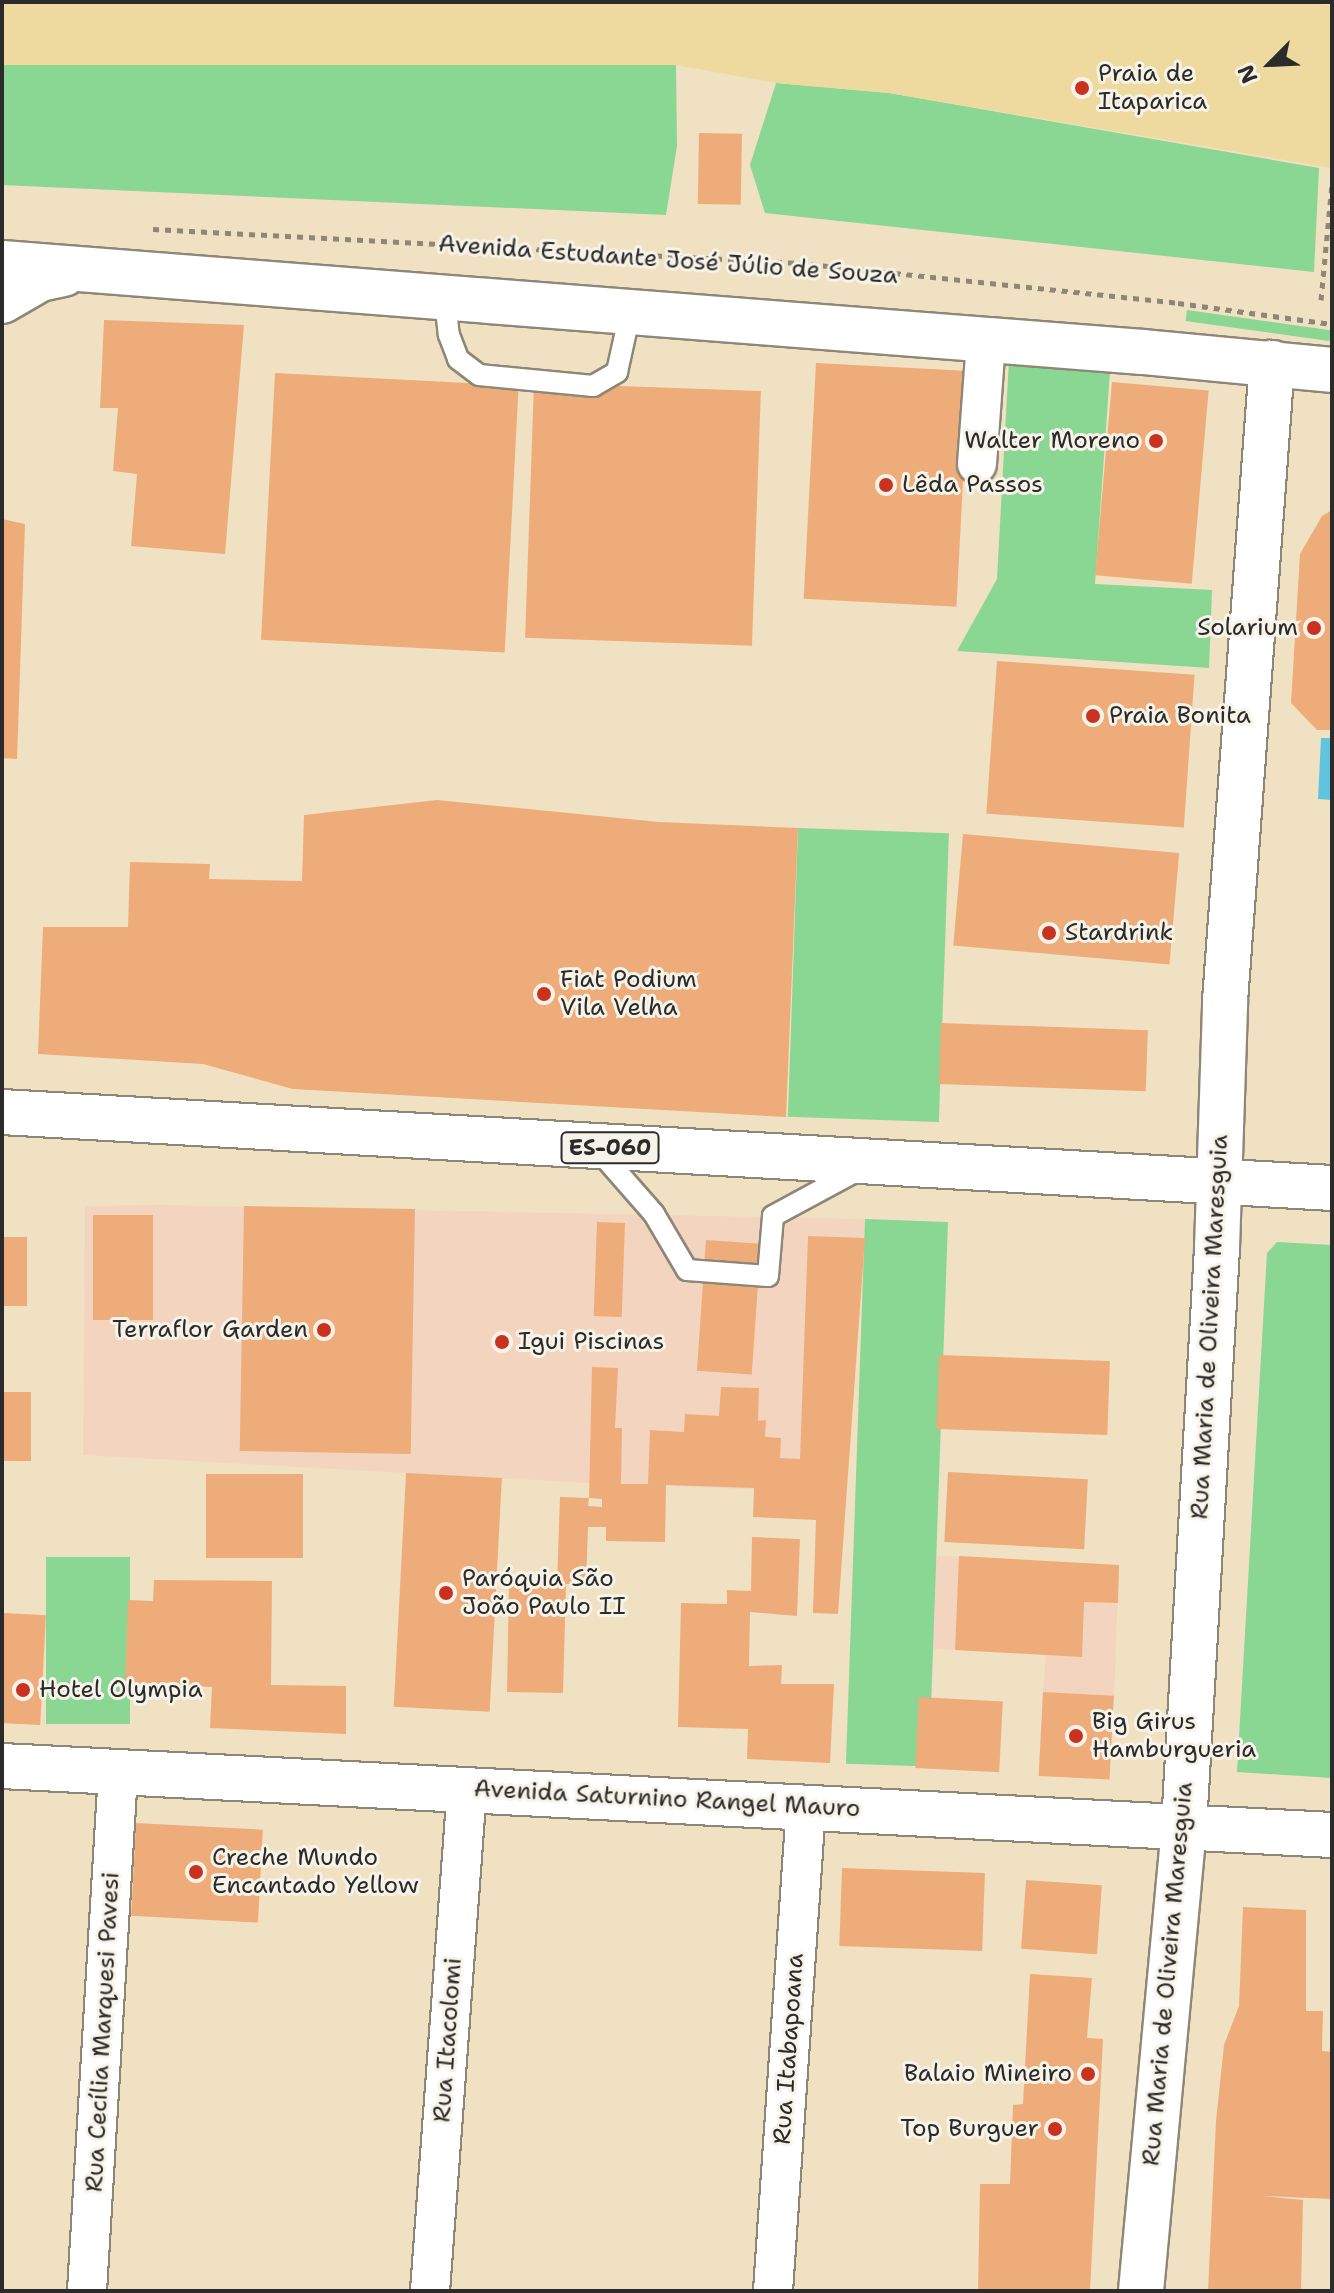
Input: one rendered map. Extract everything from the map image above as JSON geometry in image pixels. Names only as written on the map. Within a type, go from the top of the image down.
[{"type":"main road","points":[[2,263],[1332,370]]},
{"type":"main road","points":[[2,301],[40,279],[102,272]]},
{"type":"main road","name":"Rua Maria de Oliveira Maresguia","points":[[1141,2291],[1184,1826],[1219,1183],[1225,1001],[1272,363]]},
{"type":"main road","name":"ES-060","points":[[2,1112],[1332,1188]]},
{"type":"main road","name":"Avenida Saturnino Rangel Mauro","points":[[2,1766],[1332,1835]]},
{"type":"street","points":[[977,464],[986,341]]},
{"type":"street","name":"Rua Cecília Marquesi Pavesi","points":[[87,2291],[118,1773]]},
{"type":"street","name":"Rua Itacolomi","points":[[430,2291],[467,1788]]},
{"type":"street","name":"Rua Itabapoana","points":[[773,2291],[806,1808]]},
{"type":"lane","points":[[445,299],[449,335],[458,359],[479,375],[593,386],[617,372],[630,313]]},
{"type":"lane","points":[[596,1147],[654,1214],[687,1270],[768,1276],[773,1216],[870,1163]]},
{"type":"path","points":[[1321,300],[1332,184]]},
{"type":"path","name":"Avenida Estudante José Júlio de Souza","points":[[139,228],[799,263],[1178,303],[1332,324]]},
{"type":"shaded area","points":[[85,1206],[865,1219],[845,1493],[589,1483],[83,1455]]},
{"type":"shaded area","points":[[926,1555],[1119,1565],[1114,1696],[1043,1692],[1046,1655],[922,1648]]},
{"type":"green space","points":[[2,65],[676,65],[677,146],[666,215],[2,185]]},
{"type":"green space","points":[[776,83],[889,93],[1319,168],[1314,272],[765,213],[750,165]]},
{"type":"green space","points":[[1187,310],[1332,330],[1331,341],[1185,321]]},
{"type":"green space","points":[[1009,360],[1110,371],[1095,584],[1212,590],[1209,668],[957,651],[997,579]]},
{"type":"green space","points":[[798,828],[949,833],[939,1122],[788,1117]]},
{"type":"green space","points":[[865,1219],[948,1222],[929,1767],[846,1764]]},
{"type":"green space","points":[[1277,1242],[1332,1245],[1332,1778],[1237,1772],[1267,1253]]},
{"type":"green space","points":[[46,1557],[130,1557],[130,1724],[46,1724]]},
{"type":"sand","name":"Praia de Itaparica","points":[[2,2],[1309,2],[1332,6],[1332,168],[889,93],[776,83],[676,65],[2,65]]},
{"type":"water","points":[[1321,738],[1332,738],[1332,800],[1318,799]]},
{"type":"building","points":[[699,133],[742,134],[741,205],[698,204]]},
{"type":"building","points":[[104,320],[244,325],[225,554],[131,546],[137,474],[113,471],[118,408],[100,408]]},
{"type":"building","name":"Lêda Passos","points":[[816,363],[969,371],[956,607],[804,599]]},
{"type":"building","points":[[275,373],[519,386],[505,652],[261,640]]},
{"type":"building","name":"Walter Moreno","points":[[1112,382],[1209,390],[1192,584],[1095,575]]},
{"type":"building","points":[[534,383],[761,391],[752,646],[525,638]]},
{"type":"building","name":"Solarium","points":[[1332,510],[1332,730],[1317,730],[1291,703],[1300,554],[1322,516]]},
{"type":"building","points":[[2,519],[25,524],[17,759],[2,758]]},
{"type":"building","name":"Praia Bonita","points":[[997,661],[1195,675],[1184,827],[986,814]]},
{"type":"building","name":"Fiat Podium Vila Velha","points":[[437,800],[659,822],[798,828],[786,1117],[293,1089],[203,1064],[38,1054],[43,927],[128,927],[130,862],[210,864],[209,879],[302,881],[304,815]]},
{"type":"building","points":[[963,834],[1179,853],[1169,964],[953,946]]},
{"type":"building","points":[[941,1023],[1148,1030],[1146,1091],[939,1084]]},
{"type":"building","name":"Terraflor Garden","points":[[244,1206],[415,1209],[411,1454],[240,1451]]},
{"type":"building","points":[[93,1215],[153,1215],[153,1320],[93,1320]]},
{"type":"building","points":[[597,1222],[625,1223],[622,1317],[594,1316]]},
{"type":"building","points":[[808,1236],[865,1238],[838,1614],[813,1613],[816,1520],[753,1517],[754,1488],[666,1485],[665,1542],[606,1541],[606,1527],[588,1527],[586,1584],[566,1584],[563,1693],[507,1692],[509,1583],[557,1584],[560,1497],[589,1498],[592,1367],[618,1368],[615,1428],[622,1428],[621,1484],[648,1484],[650,1430],[684,1432],[685,1414],[719,1416],[721,1387],[759,1388],[758,1421],[766,1420],[765,1437],[781,1438],[780,1458],[800,1459]],"holes":[[[589,1498],[602,1499],[602,1507],[588,1506]]]},
{"type":"building","points":[[2,1237],[27,1237],[27,1306],[2,1306]]},
{"type":"building","points":[[706,1240],[761,1244],[752,1375],[697,1371]]},
{"type":"building","points":[[939,1355],[1110,1361],[1107,1435],[936,1429]]},
{"type":"building","points":[[2,1392],[31,1392],[31,1461],[2,1461]]},
{"type":"building","points":[[948,1472],[1088,1479],[1084,1549],[944,1542]]},
{"type":"building","name":"Paróquia São João Paulo II","points":[[406,1473],[502,1478],[490,1712],[394,1707]]},
{"type":"building","points":[[206,1474],[303,1474],[303,1558],[206,1558]]},
{"type":"building","points":[[752,1537],[800,1539],[797,1616],[750,1612],[749,1666],[782,1665],[781,1684],[834,1684],[830,1763],[747,1759],[748,1729],[678,1727],[681,1603],[727,1604],[727,1590],[751,1591]]},
{"type":"building","points":[[959,1556],[1119,1565],[1118,1603],[1084,1602],[1082,1657],[955,1650]]},
{"type":"building","points":[[154,1580],[272,1581],[271,1685],[346,1686],[346,1734],[210,1728],[212,1687],[125,1684],[128,1600],[153,1601]]},
{"type":"building","name":"Hotel Olympia","points":[[4,1613],[46,1615],[40,1725],[2,1723]]},
{"type":"building","name":"Big Girus Hamburgueria","points":[[1043,1692],[1114,1696],[1110,1780],[1039,1776]]},
{"type":"building","points":[[919,1697],[1003,1701],[999,1772],[915,1768]]},
{"type":"building","name":"Creche Mundo Encantado Yellow","points":[[136,1823],[263,1830],[258,1923],[131,1916]]},
{"type":"building","points":[[842,1868],[985,1873],[982,1951],[839,1946]]},
{"type":"building","points":[[1026,1880],[1102,1885],[1097,1954],[1021,1949]]},
{"type":"building","points":[[1243,1907],[1306,1910],[1306,2011],[1323,2011],[1322,2051],[1332,2052],[1332,2199],[1263,2196],[1303,2200],[1301,2291],[1208,2291],[1216,2121],[1224,2045],[1239,2006]]},
{"type":"building","points":[[1030,1974],[1092,1978],[1087,2038],[1103,2039],[1090,2291],[978,2291],[980,2184],[1010,2184],[1013,2105],[1023,2104]]},
{"type":"place","name":"Praia de Itaparica","points":[[1082,88]]},
{"type":"place","name":"Walter Moreno","points":[[1156,441]]},
{"type":"place","name":"Lêda Passos","points":[[886,485]]},
{"type":"place","name":"Solarium","points":[[1314,628]]},
{"type":"place","name":"Praia Bonita","points":[[1093,716]]},
{"type":"place","name":"Stardrink","points":[[1049,933]]},
{"type":"place","name":"Fiat Podium Vila Velha","points":[[544,994]]},
{"type":"place","name":"Terraflor Garden","points":[[324,1330]]},
{"type":"place","name":"Igui Piscinas","points":[[502,1342]]},
{"type":"place","name":"Paróquia São João Paulo II","points":[[446,1593]]},
{"type":"place","name":"Hotel Olympia","points":[[23,1690]]},
{"type":"place","name":"Big Girus Hamburgueria","points":[[1076,1736]]},
{"type":"place","name":"Creche Mundo Encantado Yellow","points":[[196,1872]]},
{"type":"place","name":"Balaio Mineiro","points":[[1088,2074]]},
{"type":"place","name":"Top Burguer","points":[[1055,2129]]}]
